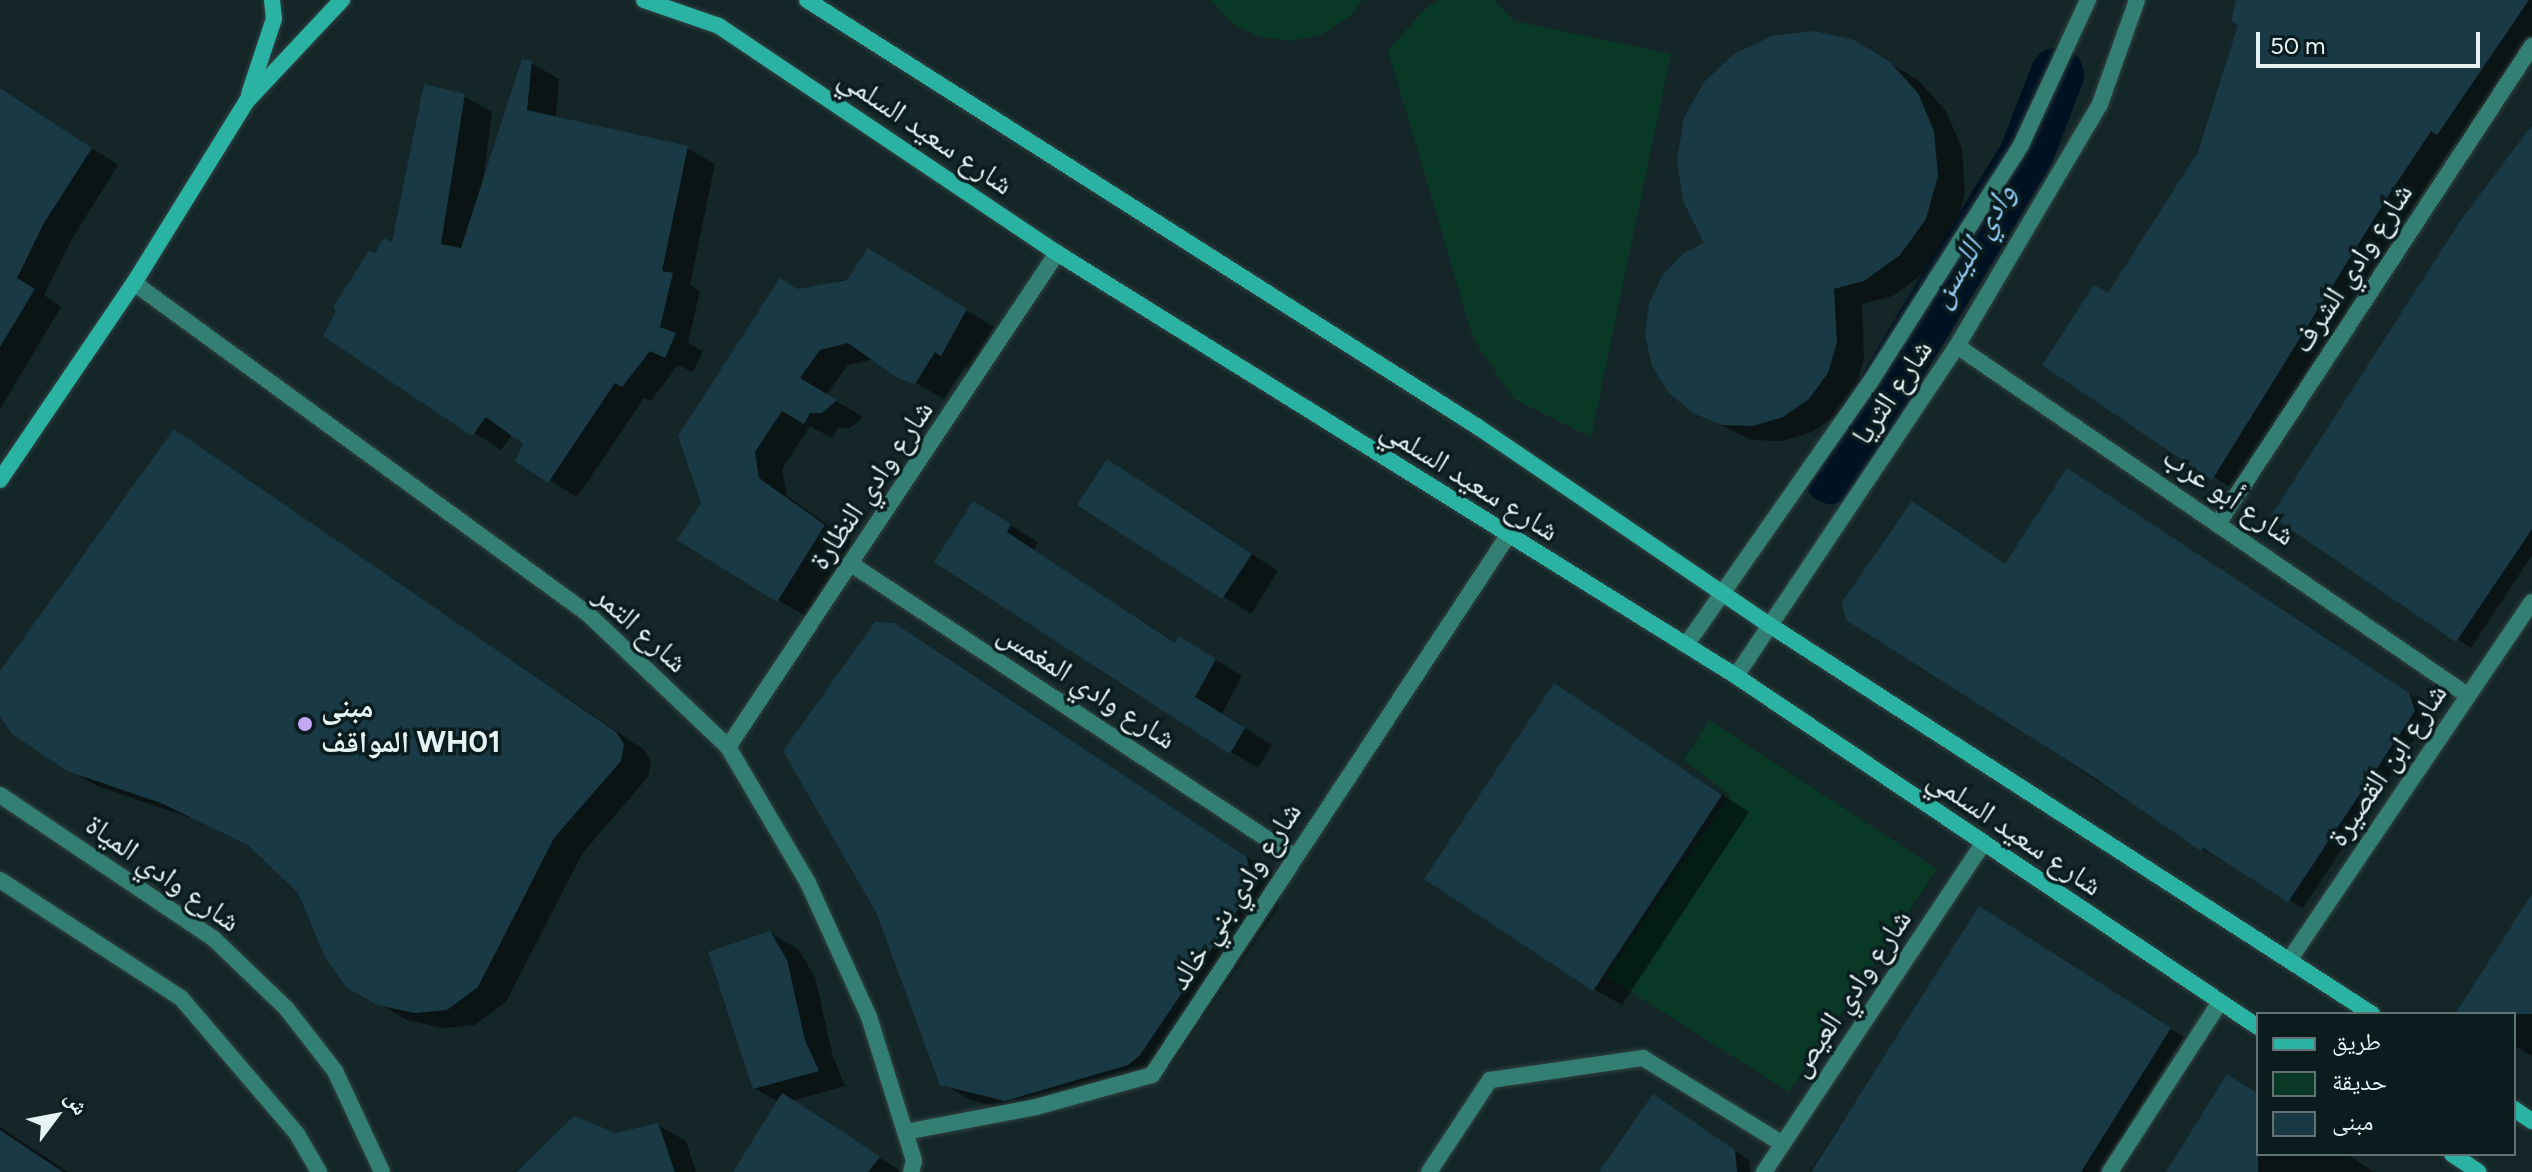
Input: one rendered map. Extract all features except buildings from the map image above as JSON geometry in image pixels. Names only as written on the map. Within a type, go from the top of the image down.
[{"type":"street","points":[[247,101],[274,19],[272,0]]},
{"type":"street","points":[[0,480],[134,283],[247,101],[342,0]]},
{"type":"street","name":"شارع سعيد السلمي","points":[[644,0],[719,26],[1057,253],[1507,537],[1736,676],[1982,845],[2256,1026]]},
{"type":"street","name":"شارع سعيد السلمي","points":[[807,0],[1478,427],[1768,624],[2369,1012]]},
{"type":"street","name":"شارع الثريا","points":[[1686,645],[1869,384],[2021,145],[2088,0]]},
{"type":"street","name":"شارع الثريا","points":[[1736,676],[1957,346],[2100,104],[2137,0]]},
{"type":"street","name":"شارع وادي الشرف","points":[[2219,522],[2532,46]]},
{"type":"street","name":"شارع وادي النظارة","points":[[728,747],[1057,253]]},
{"type":"street","name":"شارع التمر","points":[[134,283],[588,614],[728,747],[808,883],[869,1017],[914,1161],[911,1172]]},
{"type":"street","name":"شارع أبو عرب","points":[[1957,346],[2219,522],[2467,695]]},
{"type":"street","name":"شارع وادي بني خالد","points":[[905,1132],[1036,1107],[1152,1075],[1293,856],[1507,537]]},
{"type":"street","name":"شارع وادي المغمس","points":[[851,564],[1293,856]]},
{"type":"street","name":"شارع ابن القصيرة","points":[[2290,959],[2532,602]]},
{"type":"street","name":"شارع وادي المياة","points":[[0,795],[213,938],[286,1008],[335,1071],[382,1172]]},
{"type":"street","name":"شارع وادي العيص","points":[[1764,1172],[1982,845]]},
{"type":"street","points":[[0,880],[181,998],[297,1134],[319,1172]]},
{"type":"street","points":[[2110,1172],[2220,1002]]},
{"type":"street","points":[[1429,1172],[1490,1080],[1643,1058],[1783,1144]]},
{"type":"street","points":[[2455,1156],[2479,1172]]},
{"type":"green space","points":[[1211,0],[1362,0],[1350,16],[1323,34],[1292,41],[1260,37],[1234,25]]},
{"type":"green space","points":[[1440,0],[1494,0],[1514,21],[1671,54],[1591,437],[1514,399],[1473,338],[1388,50],[1429,5]]},
{"type":"green space","points":[[1709,720],[1937,869],[1789,1092],[1606,976],[1730,795],[1684,760]]},
{"type":"waterway","name":"وادي الليسن","points":[[1831,477],[2026,155],[2057,75]]},
{"type":"place","name":"مبنى المواقف WH01","points":[[305,724]]}]
